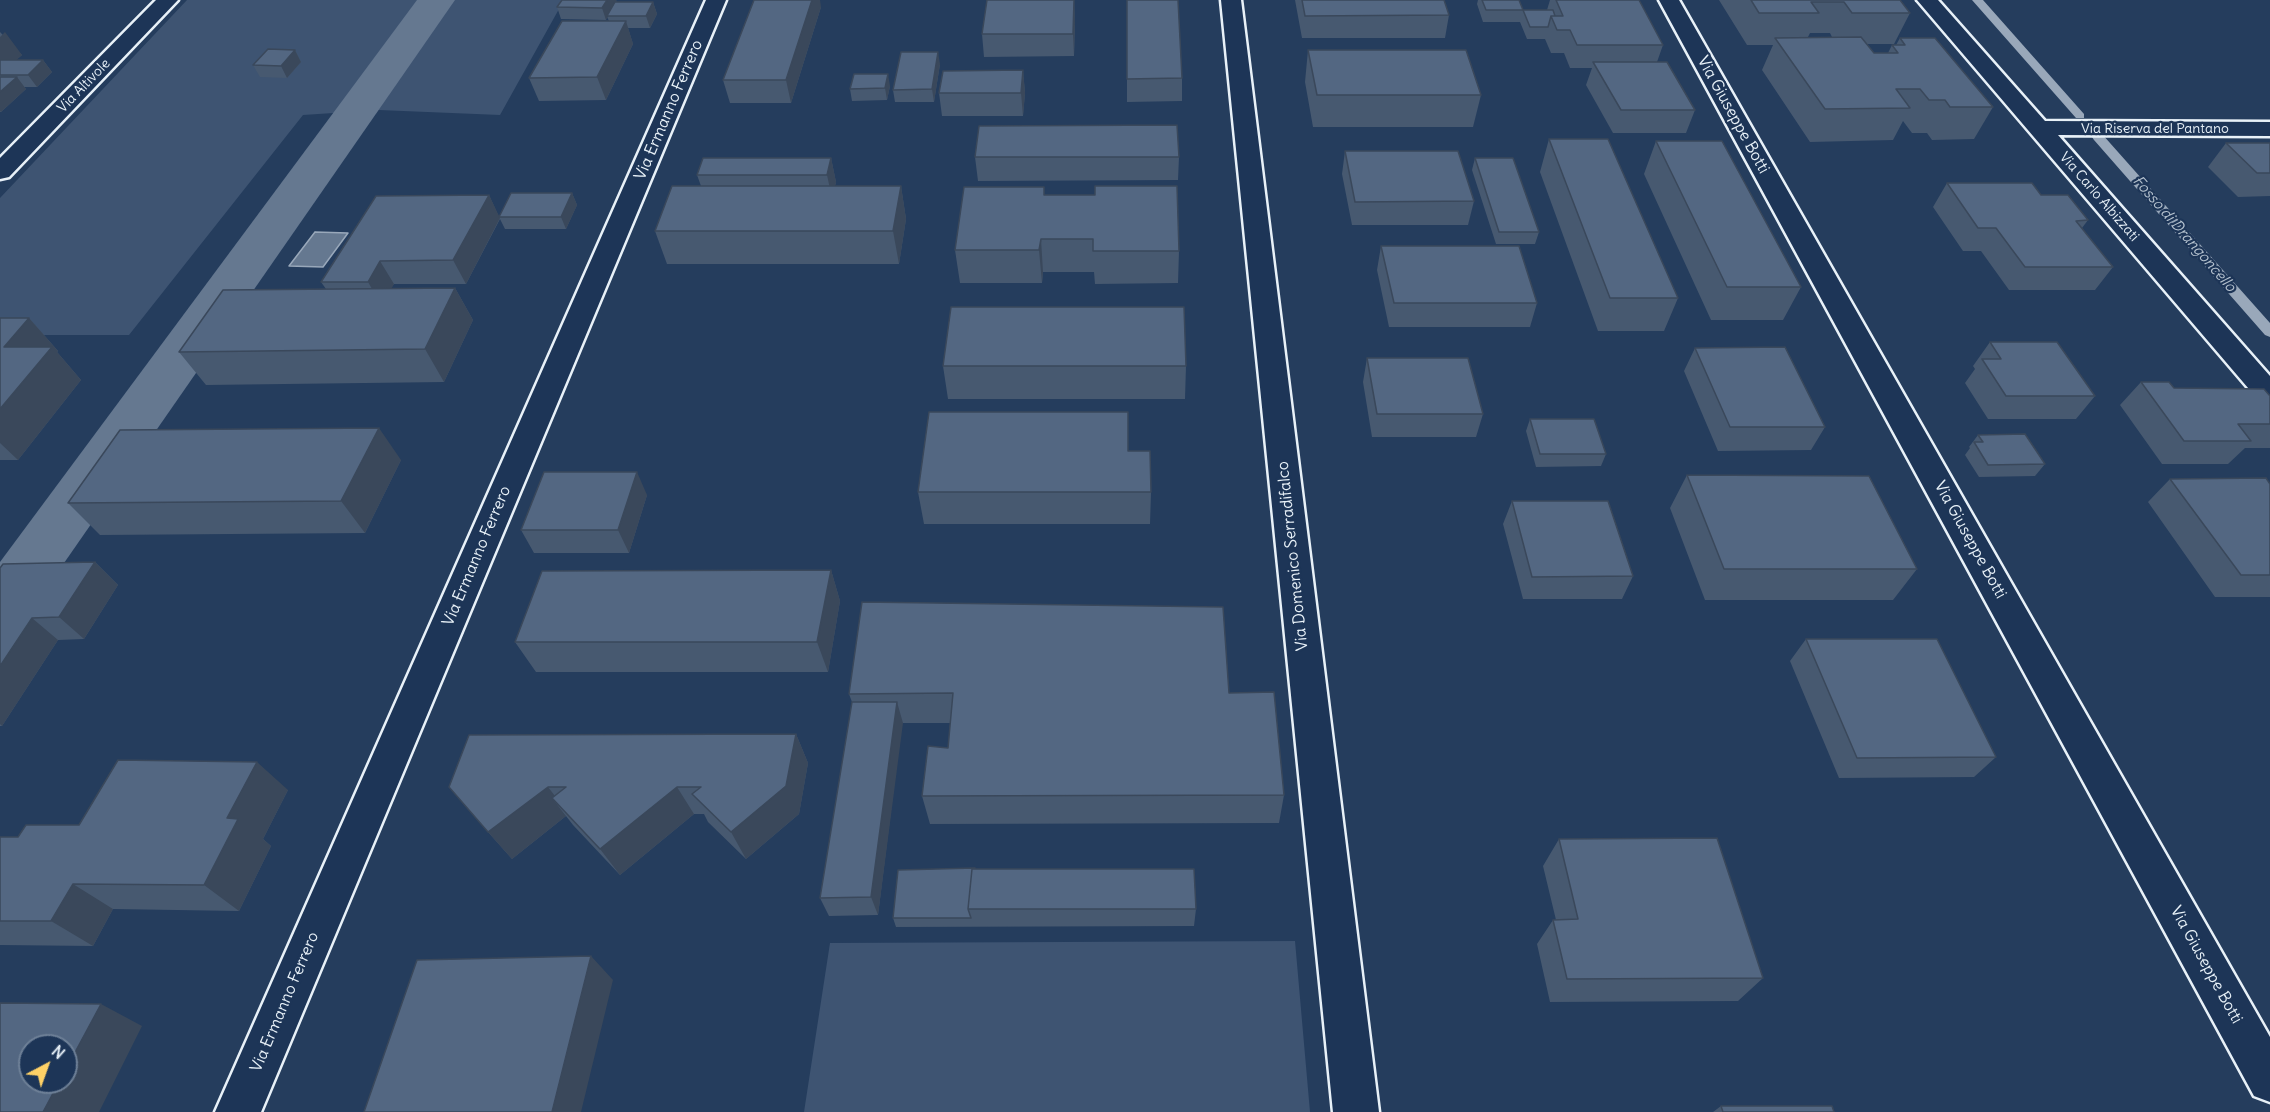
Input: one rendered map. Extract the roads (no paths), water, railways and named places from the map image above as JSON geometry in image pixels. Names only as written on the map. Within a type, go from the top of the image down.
[{"type":"street","name":"Via Altivole","points":[[0,172],[168,0]]},
{"type":"street","name":"Via Ermanno Ferrero","points":[[238,1112],[716,0]]},
{"type":"street","name":"Via Domenico Serradifalco","points":[[1231,0],[1356,1112]]},
{"type":"street","name":"Via Giuseppe Botti","points":[[1669,0],[2270,1080]]},
{"type":"street","name":"Via Carlo Albizzati","points":[[1927,0],[2270,395]]},
{"type":"street","name":"Via Riserva del Pantano","points":[[2040,128],[2270,129]]},
{"type":"waterway","points":[[0,608],[436,0]]},
{"type":"waterway","name":"Fosso di Drangoncello","points":[[1977,0],[2080,116]]},
{"type":"waterway","name":"Fosso di Drangoncello","points":[[2098,137],[2270,332]]}]
